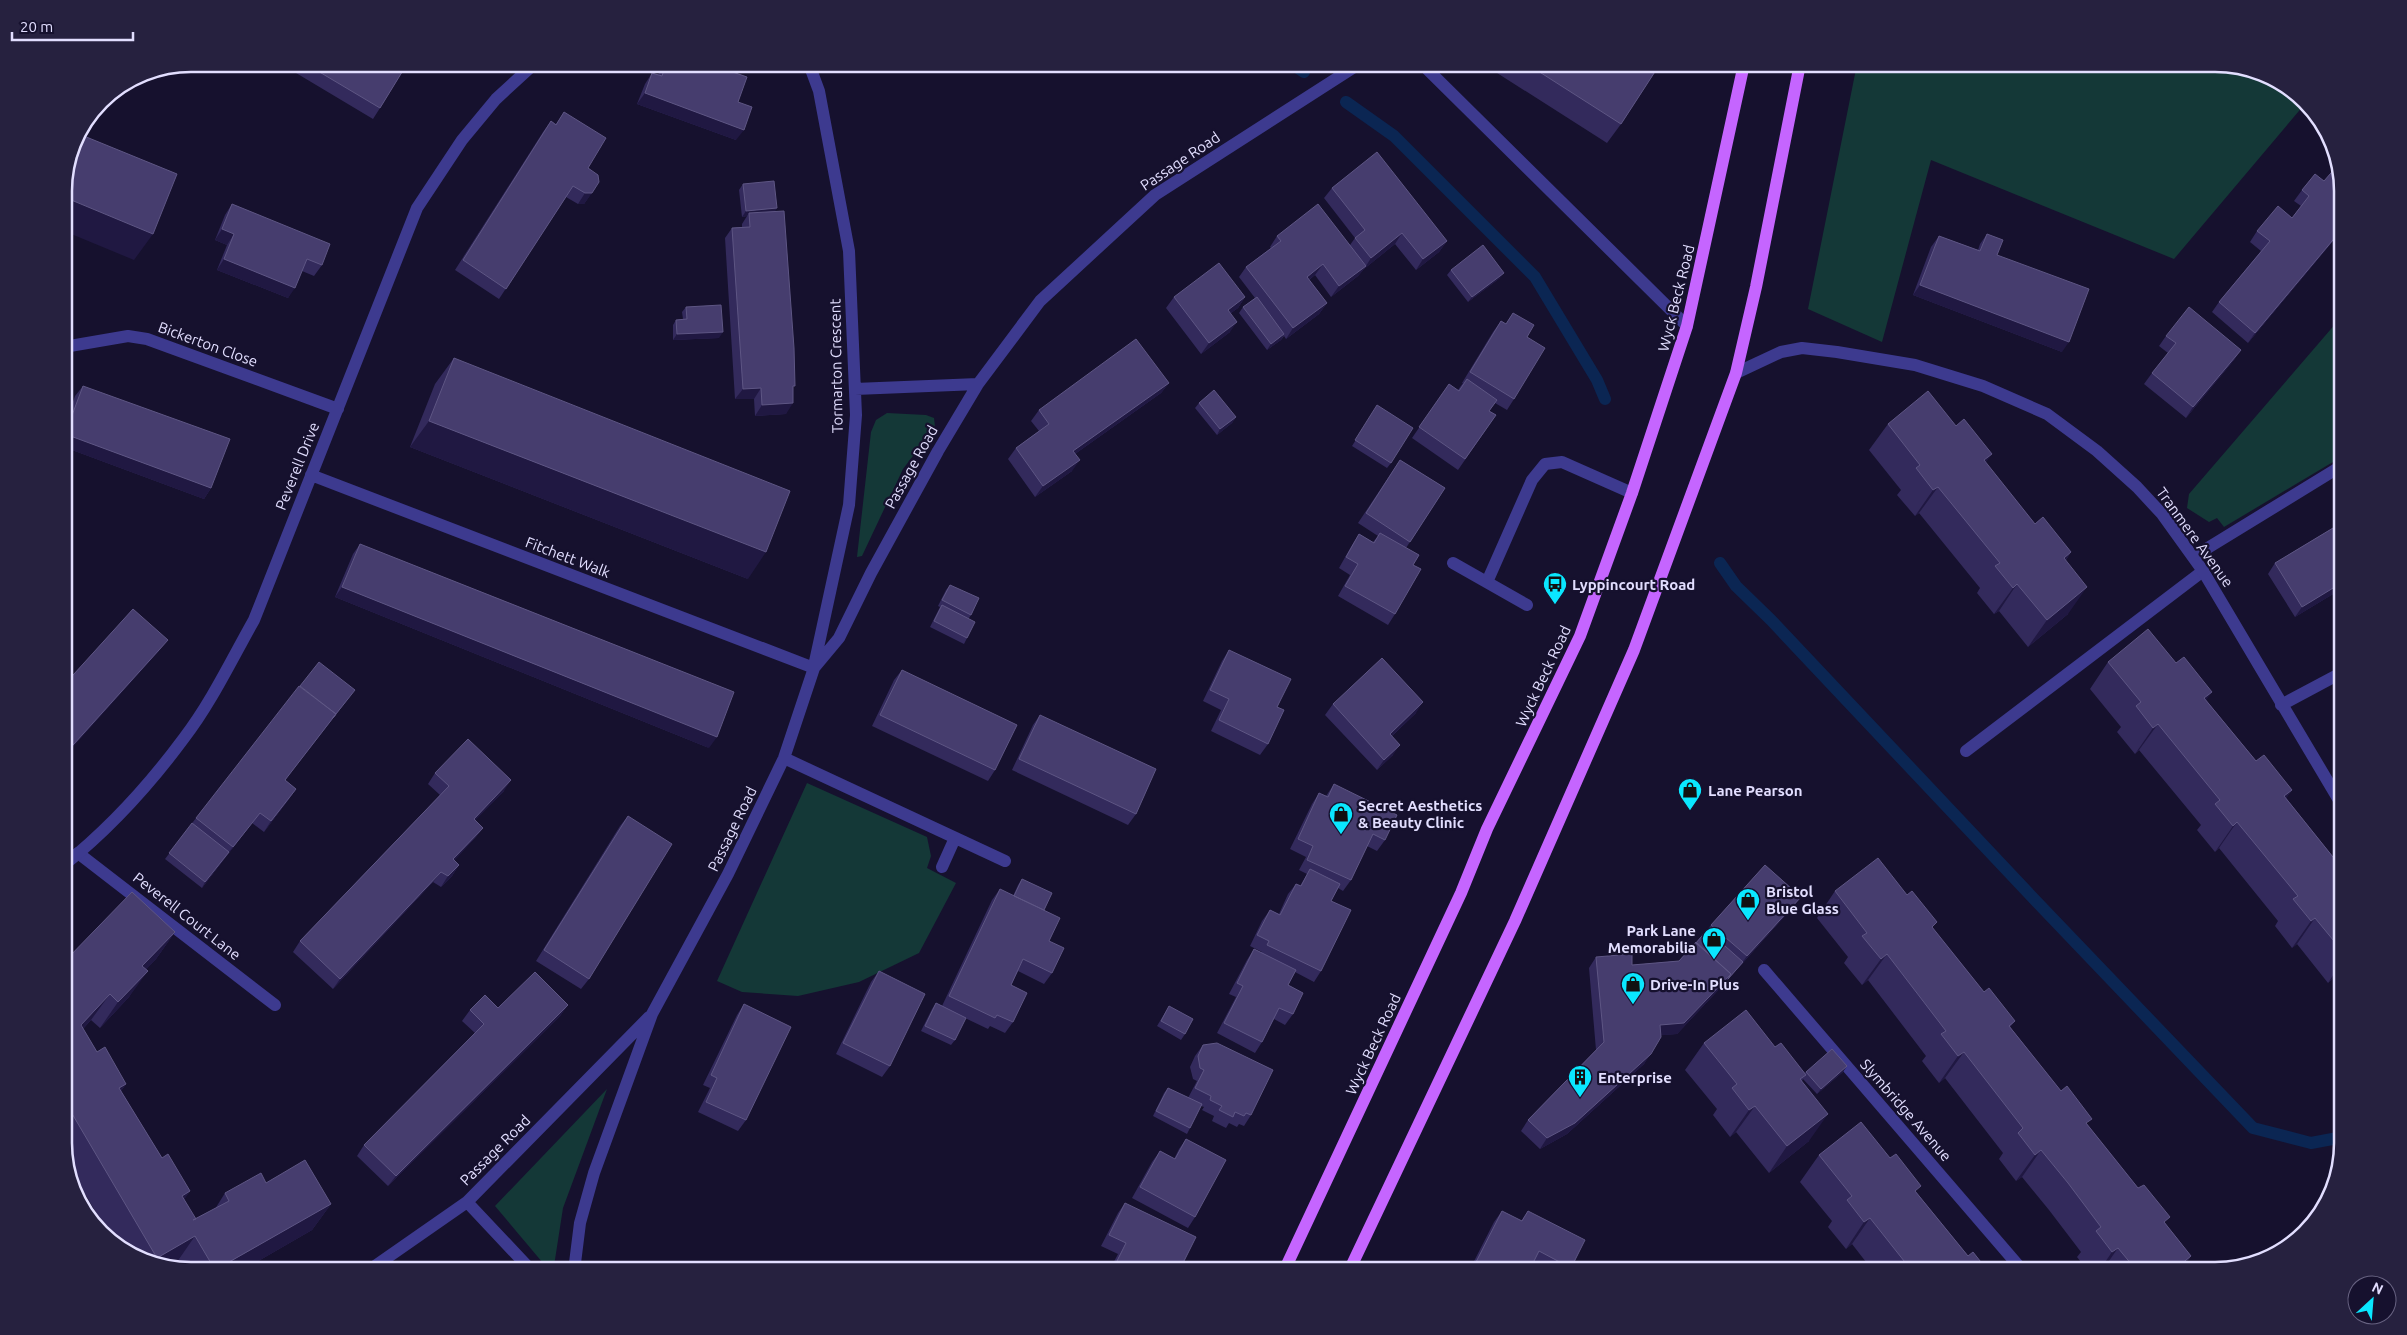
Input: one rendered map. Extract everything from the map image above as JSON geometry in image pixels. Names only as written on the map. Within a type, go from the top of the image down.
[{"type":"main road","name":"Wyck Beck Road","points":[[1288,1262],[1461,893],[1487,829],[1580,636],[1632,492],[1687,326],[1742,72]]},
{"type":"main road","points":[[1353,1262],[1515,921],[1634,650],[1736,373],[1756,287],[1798,72]]},
{"type":"street","name":"Peverell Drive","points":[[73,857],[134,799],[185,737],[254,620],[417,208],[462,140],[496,99],[523,72]]},
{"type":"street","name":"Tormarton Crescent","points":[[812,72],[819,91],[849,251],[856,415],[848,505],[814,668]]},
{"type":"street","name":"Passage Road","points":[[575,1262],[580,1223],[594,1173],[652,1014],[728,874],[784,758],[814,668],[839,638],[871,573],[938,451],[978,384],[1040,301],[1155,195],[1347,72]]},
{"type":"street","points":[[1430,72],[1687,326]]},
{"type":"street","name":"Bickerton Close","points":[[73,345],[128,336],[147,339],[338,409]]},
{"type":"street","name":"Tranmere Avenue","points":[[1736,373],[1781,352],[1802,348],[1837,352],[1915,365],[1983,386],[2047,414],[2097,451],[2137,487],[2162,514],[2203,571],[2334,792]]},
{"type":"street","points":[[855,389],[978,384]]},
{"type":"street","points":[[1487,582],[1532,480],[1545,464],[1562,462],[1632,492]]},
{"type":"street","points":[[2193,557],[2334,471]]},
{"type":"street","name":"Fitchett Walk","points":[[311,475],[814,668]]},
{"type":"street","points":[[1453,563],[1527,605]]},
{"type":"street","points":[[1966,751],[2203,571]]},
{"type":"street","points":[[2281,705],[2334,677]]},
{"type":"street","points":[[784,758],[1005,861]]},
{"type":"street","points":[[942,867],[955,838]]},
{"type":"street","name":"Peverell Court Lane","points":[[78,853],[275,1005]]},
{"type":"street","name":"Slymbridge Avenue","points":[[1764,970],[2015,1262]]},
{"type":"street","name":"Passage Road","points":[[381,1262],[467,1202],[652,1014]]},
{"type":"street","points":[[467,1202],[524,1262]]},
{"type":"green space","points":[[1855,72],[2216,72],[2239,75],[2268,85],[2282,93],[2301,109],[2174,259],[1931,160],[1882,342],[1808,309]]},
{"type":"green space","points":[[2334,325],[2334,461],[2224,527],[2217,518],[2209,522],[2187,508],[2189,494]]},
{"type":"green space","points":[[887,413],[926,415],[934,418],[935,427],[903,469],[862,556],[857,557],[871,432],[876,420]]},
{"type":"green space","points":[[807,783],[927,837],[931,856],[927,868],[956,883],[919,953],[859,982],[798,996],[742,992],[717,981]]},
{"type":"green space","points":[[607,1089],[563,1208],[555,1262],[542,1262],[495,1206]]},
{"type":"building","points":[[319,72],[402,72],[380,108]]},
{"type":"building","points":[[663,72],[733,72],[747,77],[738,102],[752,107],[744,130],[645,93],[652,73],[662,76]]},
{"type":"building","points":[[1540,72],[1655,72],[1621,124]]},
{"type":"building","points":[[564,112],[606,138],[588,168],[598,175],[599,182],[592,193],[585,193],[573,186],[506,289],[463,260],[551,121],[556,125]]},
{"type":"building","points":[[86,137],[177,174],[153,234],[73,201],[73,184],[77,161]]},
{"type":"building","points":[[1377,152],[1447,241],[1423,259],[1402,233],[1371,258],[1355,238],[1365,230],[1332,188]]},
{"type":"building","points":[[2332,171],[2334,239],[2255,333],[2219,302],[2270,241],[2257,231],[2278,206],[2292,218],[2309,196],[2302,190],[2315,174],[2324,181]]},
{"type":"building","points":[[774,181],[777,208],[746,211],[743,184]]},
{"type":"building","points":[[232,204],[330,244],[322,265],[307,259],[295,288],[224,259],[234,234],[222,229]]},
{"type":"building","points":[[1318,204],[1366,266],[1339,286],[1323,264],[1307,277],[1327,303],[1293,328],[1246,267],[1281,241],[1277,236]]},
{"type":"building","points":[[784,211],[795,386],[793,386],[793,403],[762,405],[761,388],[743,389],[732,228],[750,227],[749,213]]},
{"type":"building","points":[[1987,234],[2003,240],[1997,255],[2089,289],[2069,342],[1920,285],[1939,236],[1980,251]]},
{"type":"building","points":[[1483,245],[1504,273],[1472,297],[1451,270]]},
{"type":"building","points":[[1219,263],[1245,297],[1228,310],[1237,322],[1209,343],[1174,297]]},
{"type":"building","points":[[1257,297],[1284,334],[1271,344],[1243,307]]},
{"type":"building","points":[[721,305],[723,332],[677,334],[676,320],[687,319],[686,307]]},
{"type":"building","points":[[2189,307],[2241,350],[2193,407],[2152,373],[2176,343],[2166,336]]},
{"type":"building","points":[[1513,313],[1534,325],[1527,337],[1545,348],[1514,399],[1470,372],[1501,321],[1506,324]]},
{"type":"building","points":[[1136,339],[1169,383],[1073,451],[1080,460],[1043,486],[1016,448],[1049,424],[1039,410]]},
{"type":"building","points":[[454,358],[790,491],[766,552],[429,421]]},
{"type":"building","points":[[1467,379],[1497,400],[1489,411],[1496,415],[1465,459],[1419,427],[1449,384],[1459,391]]},
{"type":"building","points":[[83,386],[230,439],[211,488],[73,437],[73,413]]},
{"type":"building","points":[[1214,390],[1236,417],[1220,429],[1199,403]]},
{"type":"building","points":[[1928,391],[1956,426],[1964,419],[1992,454],[1984,460],[2035,524],[2043,517],[2071,552],[2064,558],[2087,587],[2047,620],[2017,584],[2013,588],[1995,566],[2000,563],[1938,487],[1933,490],[1916,468],[1920,465],[1888,424]]},
{"type":"building","points":[[1377,405],[1413,428],[1391,463],[1355,440]]},
{"type":"building","points":[[1400,460],[1445,488],[1410,542],[1366,513]]},
{"type":"building","points":[[2334,527],[2334,587],[2302,607],[2275,563]]},
{"type":"building","points":[[1380,533],[1419,555],[1413,565],[1421,569],[1395,614],[1345,586],[1358,564],[1346,557],[1359,534],[1374,543]]},
{"type":"building","points":[[360,544],[734,692],[717,737],[342,587]]},
{"type":"building","points":[[950,585],[979,598],[971,615],[942,600]]},
{"type":"building","points":[[942,605],[975,622],[967,638],[934,621]]},
{"type":"building","points":[[133,609],[168,640],[73,745],[73,675]]},
{"type":"building","points":[[2148,629],[2176,663],[2184,657],[2212,692],[2204,698],[2256,761],[2264,755],[2292,790],[2284,796],[2334,856],[2334,941],[2315,918],[2311,921],[2293,899],[2298,896],[2237,822],[2233,826],[2215,804],[2220,800],[2158,724],[2153,728],[2136,706],[2141,702],[2108,662]]},
{"type":"building","points":[[1229,650],[1291,679],[1277,707],[1284,710],[1268,744],[1219,720],[1229,699],[1210,690]]},
{"type":"building","points":[[1382,658],[1423,702],[1390,734],[1400,745],[1384,760],[1333,704]]},
{"type":"building","points":[[319,662],[355,690],[336,714],[300,686]]},
{"type":"building","points":[[902,670],[1017,725],[995,770],[880,715]]},
{"type":"building","points":[[299,686],[336,714],[285,780],[296,789],[271,821],[260,813],[233,847],[196,818]]},
{"type":"building","points":[[1040,715],[1156,769],[1136,814],[1019,759]]},
{"type":"building","points":[[468,739],[511,780],[474,819],[483,828],[453,859],[459,865],[448,876],[441,872],[340,979],[300,941],[449,786],[435,773]]},
{"type":"building","name":"Secret Aesthetics & Beauty Clinic","points":[[1334,784],[1397,815],[1385,840],[1373,834],[1351,880],[1307,860],[1313,846],[1298,839],[1319,793],[1328,797]]},
{"type":"building","points":[[628,816],[672,844],[589,979],[544,950]]},
{"type":"building","points":[[192,823],[229,852],[205,882],[169,853]]},
{"type":"building","points":[[1878,858],[1907,895],[1912,891],[1937,922],[1932,927],[1984,992],[1989,988],[2015,1021],[2009,1026],[2061,1091],[2067,1086],[2092,1119],[2086,1123],[2138,1188],[2144,1185],[2170,1217],[2164,1222],[2191,1256],[2184,1262],[2130,1262],[2118,1248],[2112,1252],[2096,1231],[2101,1227],[2068,1183],[2041,1150],[2035,1155],[2018,1133],[2023,1128],[1964,1052],[1958,1056],[1941,1034],[1946,1031],[1887,954],[1881,959],[1862,936],[1867,933],[1835,891]]},
{"type":"building","name":"Bristol Blue Glass","points":[[1765,865],[1801,897],[1747,956],[1711,925]]},
{"type":"building","points":[[1310,869],[1340,884],[1331,901],[1351,910],[1321,971],[1267,945],[1269,941],[1257,935],[1270,910],[1280,915],[1296,884],[1301,886]]},
{"type":"building","points":[[1022,879],[1052,893],[1044,910],[1014,896]]},
{"type":"building","points":[[1000,889],[1060,918],[1049,941],[1064,948],[1052,973],[1023,959],[1011,985],[1027,993],[1013,1022],[997,1015],[995,1018],[949,996]]},
{"type":"building","points":[[132,892],[175,932],[142,966],[148,971],[118,1002],[110,994],[81,1025],[97,1052],[105,1047],[126,1084],[119,1088],[162,1158],[168,1154],[190,1191],[182,1196],[196,1219],[229,1201],[225,1193],[261,1173],[266,1183],[305,1160],[331,1204],[229,1262],[210,1262],[195,1236],[156,1257],[73,1115],[73,953]]},
{"type":"building","points":[[1707,930],[1743,962],[1728,979],[1731,974],[1696,943]]},
{"type":"building","points":[[1696,942],[1731,974],[1684,1023],[1660,1025],[1661,1037],[1651,1054],[1575,1123],[1547,1138],[1528,1120],[1604,1042],[1596,957],[1632,954],[1632,965],[1679,961]]},
{"type":"building","points":[[1254,949],[1296,970],[1288,985],[1303,993],[1293,1014],[1279,1008],[1262,1042],[1224,1023],[1243,986],[1237,983]]},
{"type":"building","points":[[879,971],[925,994],[890,1066],[843,1043]]},
{"type":"building","points":[[535,972],[568,1005],[396,1176],[364,1145],[484,1024],[470,1010],[485,995],[498,1008]]},
{"type":"building","points":[[936,1003],[966,1018],[955,1040],[925,1026]]},
{"type":"building","points":[[744,1004],[791,1027],[746,1120],[706,1102],[717,1078],[711,1075]]},
{"type":"building","points":[[1169,1006],[1193,1019],[1185,1034],[1161,1021]]},
{"type":"building","points":[[1746,1010],[1775,1047],[1781,1043],[1806,1075],[1800,1079],[1828,1114],[1787,1146],[1755,1106],[1749,1110],[1732,1088],[1737,1084],[1704,1043]]},
{"type":"building","points":[[1217,1043],[1273,1070],[1251,1115],[1246,1113],[1244,1116],[1235,1112],[1233,1117],[1219,1110],[1222,1106],[1210,1100],[1211,1096],[1195,1088],[1204,1070],[1200,1068],[1198,1056],[1203,1045]]},
{"type":"building","points":[[1832,1049],[1847,1066],[1821,1089],[1806,1072]]},
{"type":"building","points":[[1168,1088],[1202,1104],[1190,1128],[1156,1111]]},
{"type":"building","points":[[1861,1122],[1890,1158],[1896,1154],[1921,1186],[1915,1191],[1968,1256],[1973,1252],[1981,1262],[1905,1262],[1870,1218],[1864,1222],[1847,1200],[1852,1196],[1819,1155]]},
{"type":"building","points":[[1186,1139],[1226,1160],[1195,1217],[1140,1187],[1160,1151],[1175,1159]]},
{"type":"building","points":[[1125,1203],[1196,1237],[1184,1262],[1116,1262],[1126,1243],[1109,1235]]},
{"type":"building","points":[[1502,1211],[1522,1221],[1528,1211],[1585,1240],[1574,1262],[1560,1262],[1539,1251],[1534,1262],[1476,1262]]},
{"type":"waterway","points":[[1346,102],[1394,136],[1535,277],[1597,380],[1605,399]]},
{"type":"waterway","points":[[1720,563],[1736,586],[1771,620],[2253,1128],[2311,1143],[2334,1139]]},
{"type":"place","name":"Lyppincourt Road","points":[[1555,605]]},
{"type":"place","name":"Lane Pearson","points":[[1690,811]]},
{"type":"place","name":"Secret Aesthetics & Beauty Clinic","points":[[1341,835]]},
{"type":"place","name":"Bristol Blue Glass","points":[[1748,921]]},
{"type":"place","name":"Park Lane Memorabilia","points":[[1714,960]]},
{"type":"place","name":"Drive-In Plus","points":[[1633,1005]]},
{"type":"place","name":"Enterprise","points":[[1580,1098]]}]
